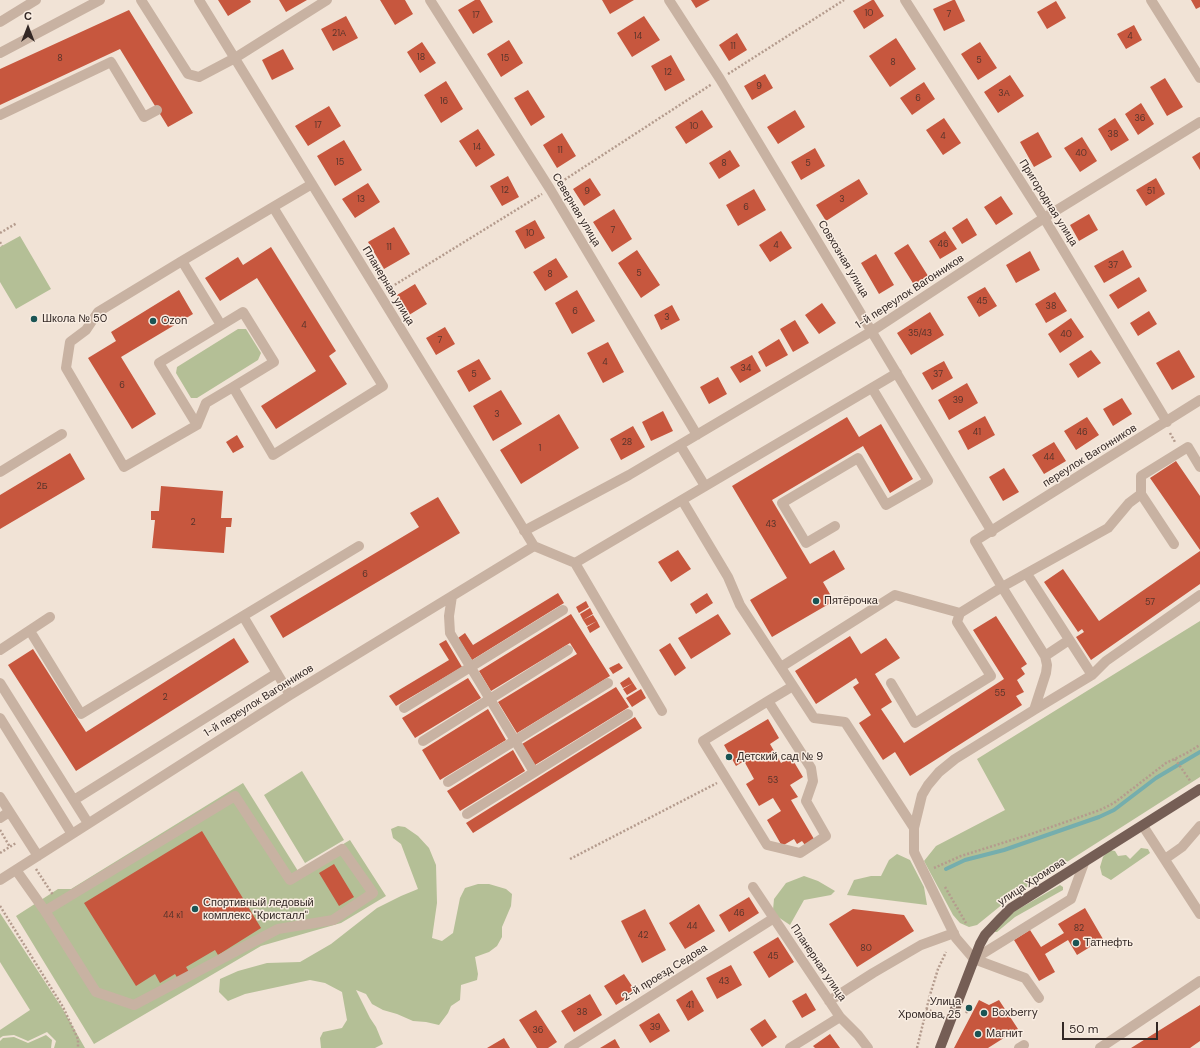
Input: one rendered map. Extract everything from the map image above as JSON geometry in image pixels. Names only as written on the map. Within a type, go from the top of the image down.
[{"type":"main road","name":"улица Хромова","points":[[940,1048],[980,944],[1000,918],[1011,908],[1200,789]]},
{"type":"street","points":[[0,22],[36,0]]},
{"type":"street","points":[[0,53],[100,0]]},
{"type":"street","points":[[141,0],[188,74],[199,77],[235,58],[327,0]]},
{"type":"street","name":"Планерная улица","points":[[199,0],[534,546]]},
{"type":"street","name":"Северная улица","points":[[430,0],[550,189],[697,435]]},
{"type":"street","name":"Совхозная улица","points":[[669,0],[720,79],[992,532]]},
{"type":"street","name":"Пригородная улица","points":[[905,0],[1044,218],[1165,423]]},
{"type":"street","points":[[1151,0],[1200,78]]},
{"type":"street","points":[[0,115],[111,62],[144,117],[157,110]]},
{"type":"street","name":"1-й переулок Вагонников","points":[[524,531],[628,475],[872,331],[1044,218],[1200,122]]},
{"type":"street","points":[[197,425],[159,363],[244,312],[274,362],[206,403],[197,425],[124,467],[66,368],[70,342],[86,330],[98,312],[312,184]]},
{"type":"street","points":[[233,387],[273,455],[383,386],[273,207]]},
{"type":"street","points":[[182,261],[221,325]]},
{"type":"street","points":[[575,563],[897,373]]},
{"type":"street","points":[[835,526],[806,543],[782,503],[858,458],[886,505],[928,481],[872,388]]},
{"type":"street","name":"переулок Вагонников","points":[[1002,587],[975,541],[992,532],[1200,400]]},
{"type":"street","points":[[0,472],[62,434]]},
{"type":"street","points":[[680,445],[705,486]]},
{"type":"street","points":[[1174,544],[1141,494],[1141,476],[1188,446],[1197,455],[1200,467]]},
{"type":"street","points":[[891,683],[915,723],[991,676],[957,622],[960,613],[1002,587],[1108,528],[1129,503],[1141,494]]},
{"type":"street","points":[[682,500],[728,577],[740,605],[814,718],[845,722],[914,828]]},
{"type":"street","points":[[30,630],[81,714],[359,546]]},
{"type":"street","points":[[534,546],[575,563],[662,711]]},
{"type":"street","name":"1-й переулок Вагонников","points":[[0,880],[290,695],[534,546]]},
{"type":"street","points":[[1027,574],[1092,675]]},
{"type":"street","points":[[1002,587],[1045,656],[1047,665],[1046,673],[1034,710]]},
{"type":"street","points":[[780,667],[896,595],[960,613]]},
{"type":"street","points":[[452,596],[449,616],[450,633],[534,772]]},
{"type":"street","points":[[1039,998],[1025,978],[974,959],[954,933],[914,852],[914,828],[922,795],[939,772],[955,759],[1092,675],[1106,661],[1200,596]]},
{"type":"street","points":[[404,708],[563,610]]},
{"type":"street","points":[[243,616],[290,695]]},
{"type":"street","points":[[0,650],[50,618]]},
{"type":"street","points":[[1045,656],[1069,640]]},
{"type":"street","points":[[423,741],[568,650]]},
{"type":"street","points":[[74,800],[277,673]]},
{"type":"street","points":[[0,683],[88,823]]},
{"type":"street","points":[[448,782],[608,683]]},
{"type":"street","points":[[768,701],[811,768],[813,780],[806,801],[826,836],[800,853],[766,845],[703,741],[768,701],[793,686]]},
{"type":"street","points":[[467,814],[628,714]]},
{"type":"street","points":[[0,718],[72,834]]},
{"type":"street","points":[[16,870],[45,911],[96,992],[134,1005],[278,929],[333,920],[373,893],[342,849],[290,880],[235,796],[45,911]]},
{"type":"street","points":[[0,797],[38,856]]},
{"type":"street","points":[[0,818],[9,812]]},
{"type":"street","points":[[1143,826],[1200,914]]},
{"type":"street","points":[[1164,859],[1182,847],[1199,829]]},
{"type":"street","points":[[974,959],[1070,899],[1084,863]]},
{"type":"street","name":"Планерная улица","points":[[753,887],[840,1017],[858,1035],[868,1048]]},
{"type":"street","name":"2-й проезд Седова","points":[[569,1048],[774,918]]},
{"type":"street","points":[[829,1001],[921,945],[954,933]]},
{"type":"street","points":[[1100,1048],[1200,981]]},
{"type":"street","points":[[790,1048],[840,1017]]},
{"type":"path","points":[[379,294],[550,189],[844,0]]},
{"type":"path","points":[[0,233],[17,223]]},
{"type":"path","points":[[0,242],[2,246]]},
{"type":"path","points":[[1165,423],[1181,451]]},
{"type":"path","points":[[934,868],[961,856],[1100,810],[1114,803],[1166,763],[1200,745]]},
{"type":"path","points":[[1175,759],[1191,783]]},
{"type":"path","points":[[570,859],[726,779]]},
{"type":"path","points":[[0,830],[10,847]]},
{"type":"path","points":[[0,906],[63,1006],[78,1039],[78,1048]]},
{"type":"path","points":[[917,1048],[926,1009],[938,969],[946,952]]},
{"type":"path","points":[[926,1009],[942,1016]]},
{"type":"green space","points":[[20,236],[51,289],[16,309],[0,282],[0,247]]},
{"type":"green space","points":[[238,329],[246,329],[261,353],[258,360],[197,398],[191,398],[176,373],[177,367]]},
{"type":"green space","points":[[1200,621],[1200,777],[1009,899],[977,925],[969,927],[960,923],[953,915],[924,861],[936,846],[1005,810],[977,759]]},
{"type":"green space","points":[[302,771],[344,840],[305,863],[264,795]]},
{"type":"green space","name":"Спортивный ледовый комплекс \"Кристалл\"","points":[[243,783],[298,871],[350,840],[386,896],[341,923],[261,946],[94,1044],[16,916],[58,889],[71,889]]},
{"type":"green space","points":[[398,826],[405,827],[418,836],[429,848],[436,865],[437,903],[432,938],[442,941],[453,933],[460,898],[465,888],[478,884],[489,884],[506,889],[512,894],[511,906],[502,927],[502,937],[497,946],[489,952],[475,957],[478,974],[477,980],[461,985],[460,1000],[451,1006],[448,1013],[439,1025],[413,1021],[383,1010],[372,1004],[366,994],[356,990],[376,1027],[383,1044],[375,1048],[321,1048],[320,1038],[323,1032],[342,1028],[347,1020],[342,992],[325,983],[310,980],[245,994],[228,1001],[219,992],[220,979],[238,971],[267,963],[300,962],[331,944],[377,908],[418,889],[401,844],[393,838],[391,829]]},
{"type":"green space","points":[[1141,848],[1148,849],[1150,853],[1111,880],[1102,875],[1100,867],[1103,857],[1109,850],[1115,851],[1118,856],[1126,855],[1130,859]]},
{"type":"green space","points":[[897,854],[910,860],[924,887],[927,905],[847,895],[854,880],[871,876],[881,876],[889,860]]},
{"type":"green space","points":[[804,876],[818,881],[835,891],[831,895],[804,900],[790,925],[778,917],[773,910],[774,899],[786,883]]},
{"type":"green space","points":[[1060,885],[1063,887],[1063,890],[1015,917],[997,932],[993,932],[1010,914]]},
{"type":"green space","points":[[0,913],[62,1008],[85,1048],[54,1048],[56,1041],[47,1032],[28,1041],[14,1035],[3,1036],[0,1038],[0,1030],[30,1010],[0,962]]},
{"type":"green space","points":[[46,1035],[52,1040],[51,1048],[0,1048],[0,1041],[3,1038],[14,1037],[28,1043]]},
{"type":"building","points":[[218,0],[250,0],[251,2],[228,16]]},
{"type":"building","points":[[279,0],[307,0],[286,12]]},
{"type":"building","points":[[380,0],[405,0],[413,14],[395,25]]},
{"type":"building","points":[[475,0],[480,0],[493,22],[473,34],[458,10]]},
{"type":"building","points":[[602,0],[634,0],[610,14]]},
{"type":"building","points":[[691,0],[710,0],[696,8]]},
{"type":"building","points":[[874,0],[884,16],[864,29],[853,11]]},
{"type":"building","points":[[955,0],[965,21],[944,31],[933,9]]},
{"type":"building","points":[[1191,0],[1200,0],[1200,7],[1196,9]]},
{"type":"building","points":[[1056,1],[1066,18],[1047,29],[1037,12]]},
{"type":"building","points":[[129,10],[193,113],[168,127],[120,49],[0,105],[0,69]]},
{"type":"building","points":[[346,16],[358,38],[333,51],[321,29]]},
{"type":"building","points":[[644,16],[660,40],[632,57],[617,33]]},
{"type":"building","points":[[1134,25],[1142,40],[1126,49],[1117,34]]},
{"type":"building","points":[[737,33],[747,50],[729,61],[719,45]]},
{"type":"building","points":[[896,38],[916,69],[890,87],[869,56]]},
{"type":"building","points":[[509,40],[523,63],[501,77],[487,54]]},
{"type":"building","points":[[422,42],[436,63],[420,73],[407,52]]},
{"type":"building","points":[[980,42],[997,68],[978,80],[961,54]]},
{"type":"building","points":[[283,49],[294,69],[272,80],[262,60]]},
{"type":"building","points":[[671,55],[685,80],[665,91],[651,66]]},
{"type":"building","points":[[765,74],[773,88],[752,100],[744,86]]},
{"type":"building","points":[[1010,75],[1024,96],[998,113],[984,92]]},
{"type":"building","points":[[1165,78],[1183,107],[1167,116],[1150,87]]},
{"type":"building","points":[[446,81],[463,109],[441,123],[424,95]]},
{"type":"building","points":[[924,82],[935,99],[912,115],[900,98]]},
{"type":"building","points":[[528,90],[545,117],[531,126],[514,98]]},
{"type":"building","points":[[1141,103],[1154,124],[1138,135],[1125,114]]},
{"type":"building","points":[[329,106],[341,126],[308,146],[295,126]]},
{"type":"building","points":[[702,110],[713,127],[686,144],[675,127]]},
{"type":"building","points":[[795,110],[805,127],[778,144],[767,127]]},
{"type":"building","points":[[944,118],[961,143],[943,155],[926,130]]},
{"type":"building","points":[[1115,118],[1129,140],[1111,151],[1098,129]]},
{"type":"building","points":[[478,129],[495,155],[476,167],[459,141]]},
{"type":"building","points":[[1038,132],[1052,157],[1034,167],[1020,142]]},
{"type":"building","points":[[562,133],[576,156],[557,168],[543,145]]},
{"type":"building","points":[[1082,137],[1097,161],[1080,172],[1064,148]]},
{"type":"building","points":[[344,140],[362,170],[335,186],[317,156]]},
{"type":"building","points":[[815,148],[825,166],[801,180],[791,162]]},
{"type":"building","points":[[730,150],[740,166],[719,179],[709,163]]},
{"type":"building","points":[[1200,152],[1200,170],[1192,157]]},
{"type":"building","points":[[508,176],[519,197],[502,206],[490,186]]},
{"type":"building","points":[[590,178],[601,195],[584,206],[573,189]]},
{"type":"building","points":[[1156,178],[1165,194],[1146,206],[1136,190]]},
{"type":"building","points":[[859,179],[868,194],[826,221],[816,205]]},
{"type":"building","points":[[368,183],[380,202],[355,218],[342,199]]},
{"type":"building","points":[[754,189],[766,210],[738,226],[726,205]]},
{"type":"building","points":[[1001,196],[1013,214],[996,225],[984,207]]},
{"type":"building","points":[[614,209],[632,239],[612,252],[593,222]]},
{"type":"building","points":[[1089,214],[1098,230],[1079,241],[1070,225]]},
{"type":"building","points":[[967,218],[977,235],[962,244],[952,228]]},
{"type":"building","points":[[535,220],[545,238],[525,249],[515,231]]},
{"type":"building","points":[[394,227],[410,254],[384,269],[368,242]]},
{"type":"building","points":[[781,231],[792,248],[770,262],[759,245]]},
{"type":"building","points":[[945,231],[957,249],[940,259],[929,241]]},
{"type":"building","points":[[908,244],[930,279],[916,288],[894,253]]},
{"type":"building","points":[[271,247],[336,351],[329,356],[347,384],[276,429],[261,406],[316,371],[257,278],[220,301],[205,278],[238,257],[243,265]]},
{"type":"building","points":[[637,250],[660,285],[641,298],[618,263]]},
{"type":"building","points":[[1123,250],[1132,267],[1104,283],[1094,266]]},
{"type":"building","points":[[1030,251],[1040,270],[1016,283],[1006,265]]},
{"type":"building","points":[[876,254],[894,285],[879,294],[861,263]]},
{"type":"building","points":[[556,258],[568,277],[545,291],[533,272]]},
{"type":"building","points":[[1139,277],[1147,291],[1118,309],[1109,295]]},
{"type":"building","points":[[415,284],[427,304],[409,315],[397,295]]},
{"type":"building","points":[[985,287],[997,306],[979,317],[967,297]]},
{"type":"building","points":[[179,290],[193,314],[121,357],[156,414],[132,429],[88,358],[116,341],[111,332]]},
{"type":"building","points":[[577,290],[595,321],[572,334],[555,303]]},
{"type":"building","points":[[1055,292],[1067,311],[1046,323],[1035,304]]},
{"type":"building","points":[[822,303],[836,323],[819,334],[805,315]]},
{"type":"building","points":[[672,305],[680,320],[661,330],[654,315]]},
{"type":"building","points":[[1149,311],[1157,324],[1138,336],[1130,323]]},
{"type":"building","points":[[930,312],[944,335],[911,355],[897,333]]},
{"type":"building","points":[[1071,318],[1084,337],[1060,353],[1048,334]]},
{"type":"building","points":[[795,320],[809,343],[793,352],[780,329]]},
{"type":"building","points":[[445,327],[455,344],[436,355],[426,338]]},
{"type":"building","points":[[779,339],[788,355],[766,367],[758,352]]},
{"type":"building","points":[[608,342],[624,372],[603,383],[587,353]]},
{"type":"building","points":[[1091,350],[1101,363],[1078,378],[1069,364]]},
{"type":"building","points":[[1179,350],[1195,377],[1172,390],[1156,363]]},
{"type":"building","points":[[752,355],[761,371],[740,383],[730,367]]},
{"type":"building","points":[[479,359],[491,379],[469,392],[457,371]]},
{"type":"building","points":[[944,361],[953,378],[932,390],[922,373]]},
{"type":"building","points":[[718,377],[727,394],[709,404],[700,387]]},
{"type":"building","points":[[967,383],[978,403],[949,420],[938,400]]},
{"type":"building","points":[[501,390],[522,424],[493,441],[473,406]]},
{"type":"building","points":[[1122,398],[1132,414],[1113,426],[1103,409]]},
{"type":"building","points":[[663,411],[673,431],[651,441],[642,422]]},
{"type":"building","points":[[559,414],[579,448],[521,484],[500,450]]},
{"type":"building","points":[[985,416],[995,435],[968,450],[958,431]]},
{"type":"building","points":[[847,417],[859,437],[881,424],[913,479],[890,493],[863,446],[772,500],[810,564],[834,550],[845,569],[823,582],[834,601],[772,637],[750,600],[787,578],[732,486]]},
{"type":"building","points":[[1087,417],[1099,435],[1076,450],[1064,431]]},
{"type":"building","points":[[633,426],[645,447],[621,460],[610,439]]},
{"type":"building","points":[[237,435],[244,447],[233,453],[226,442]]},
{"type":"building","points":[[1054,442],[1066,461],[1044,474],[1032,455]]},
{"type":"building","points":[[70,453],[85,479],[0,529],[0,495]]},
{"type":"building","points":[[1176,461],[1200,496],[1200,550],[1150,478]]},
{"type":"building","points":[[1004,468],[1019,492],[1003,501],[989,477]]},
{"type":"building","points":[[161,486],[223,491],[221,518],[232,518],[231,527],[226,527],[224,553],[152,548],[155,520],[151,520],[151,511],[159,511]]},
{"type":"building","points":[[438,497],[460,533],[283,638],[270,616],[419,527],[410,513]]},
{"type":"building","points":[[678,550],[691,569],[671,582],[658,562]]},
{"type":"building","points":[[1200,551],[1200,584],[1091,660],[1076,637],[1084,632],[1082,629],[1078,632],[1044,582],[1063,569],[1099,621]]},
{"type":"building","points":[[558,593],[564,603],[472,660],[458,638],[465,633],[473,645]]},
{"type":"building","points":[[707,593],[713,603],[696,614],[690,604]]},
{"type":"building","points":[[586,601],[589,607],[579,613],[576,607]]},
{"type":"building","points":[[590,608],[593,614],[583,620],[580,614]]},
{"type":"building","points":[[571,614],[610,676],[517,733],[498,702],[577,654],[570,643],[491,691],[479,671]]},
{"type":"building","points":[[718,614],[731,634],[691,659],[678,638]]},
{"type":"building","points":[[593,615],[597,621],[587,626],[583,620]]},
{"type":"building","points":[[996,616],[1027,664],[1021,668],[1025,674],[1017,680],[1024,692],[1016,696],[1022,705],[910,776],[895,752],[883,760],[859,723],[871,715],[853,687],[859,683],[856,678],[816,704],[795,671],[850,636],[861,654],[886,638],[900,658],[875,674],[892,702],[881,709],[904,743],[1004,679],[973,630]]},
{"type":"building","points":[[597,621],[600,627],[590,633],[587,627]]},
{"type":"building","points":[[234,638],[249,662],[76,771],[8,665],[33,649],[86,732]]},
{"type":"building","points":[[446,640],[462,667],[396,706],[389,696],[449,660],[439,644]]},
{"type":"building","points":[[670,643],[686,668],[675,676],[659,650]]},
{"type":"building","points":[[619,663],[623,668],[613,674],[609,668]]},
{"type":"building","points":[[629,677],[633,683],[623,688],[620,683]]},
{"type":"building","points":[[468,678],[481,698],[415,738],[402,718]]},
{"type":"building","points":[[633,683],[637,689],[627,695],[623,689]]},
{"type":"building","points":[[616,687],[629,707],[535,765],[522,744]]},
{"type":"building","points":[[641,689],[646,698],[632,707],[626,698]]},
{"type":"building","points":[[488,709],[506,740],[440,780],[422,750]]},
{"type":"building","points":[[635,717],[642,728],[473,833],[466,823]]},
{"type":"building","points":[[768,719],[779,738],[770,744],[781,763],[791,757],[803,777],[790,785],[798,797],[791,800],[814,839],[805,845],[802,841],[797,844],[794,839],[782,846],[767,820],[781,811],[773,798],[759,806],[746,784],[754,779],[744,761],[736,766],[724,745]]},
{"type":"building","points":[[513,750],[525,771],[460,811],[447,791]]},
{"type":"building","points":[[202,831],[261,928],[218,955],[215,950],[186,967],[189,972],[178,979],[175,974],[160,983],[155,974],[136,986],[84,903]]},
{"type":"building","points":[[334,864],[354,897],[339,906],[319,873]]},
{"type":"building","points":[[749,897],[759,913],[729,932],[719,915]]},
{"type":"building","points":[[699,904],[715,931],[685,949],[669,923]]},
{"type":"building","points":[[1085,908],[1103,939],[1077,955],[1068,940],[1045,954],[1055,972],[1039,981],[1014,940],[1030,930],[1041,947],[1064,933],[1058,924]]},
{"type":"building","points":[[645,909],[666,950],[642,963],[621,921]]},
{"type":"building","points":[[853,909],[904,915],[914,931],[857,967],[829,924]]},
{"type":"building","points":[[778,937],[794,962],[769,978],[753,952]]},
{"type":"building","points":[[731,965],[742,985],[717,999],[706,978]]},
{"type":"building","points":[[624,974],[636,992],[616,1005],[604,986]]},
{"type":"building","points":[[692,990],[704,1011],[688,1021],[676,1000]]},
{"type":"building","points":[[806,993],[816,1010],[802,1018],[792,1001]]},
{"type":"building","points":[[590,994],[602,1015],[574,1032],[561,1011]]},
{"type":"building","points":[[979,1000],[989,1005],[999,1000],[1018,1029],[988,1048],[954,1048]]},
{"type":"building","points":[[1200,1005],[1200,1041],[1190,1048],[1131,1048]]},
{"type":"building","points":[[536,1010],[557,1042],[548,1048],[537,1048],[519,1020]]},
{"type":"building","points":[[659,1013],[670,1031],[650,1043],[639,1025]]},
{"type":"building","points":[[765,1019],[777,1037],[762,1047],[750,1029]]},
{"type":"building","points":[[830,1034],[840,1048],[815,1048],[813,1046]]},
{"type":"building","points":[[504,1038],[510,1048],[487,1048]]},
{"type":"building","points":[[615,1039],[620,1048],[600,1048]]},
{"type":"waterway","points":[[946,869],[965,860],[1004,850],[1099,817],[1114,810],[1156,778],[1200,752]]},
{"type":"place","name":"Школа № 50","points":[[34,319]]},
{"type":"place","name":"Ozon","points":[[153,321]]},
{"type":"place","name":"Пятёрочка","points":[[816,601]]},
{"type":"place","name":"Детский сад № 9","points":[[729,757]]},
{"type":"place","name":"Спортивный ледовый комплекс \"Кристалл\"","points":[[195,909]]},
{"type":"place","name":"Татнефть","points":[[1076,943]]},
{"type":"place","name":"Улица Хромова, 25","points":[[969,1008]]},
{"type":"place","name":"Boxberry","points":[[984,1013]]},
{"type":"place","name":"Магнит","points":[[978,1034]]}]
